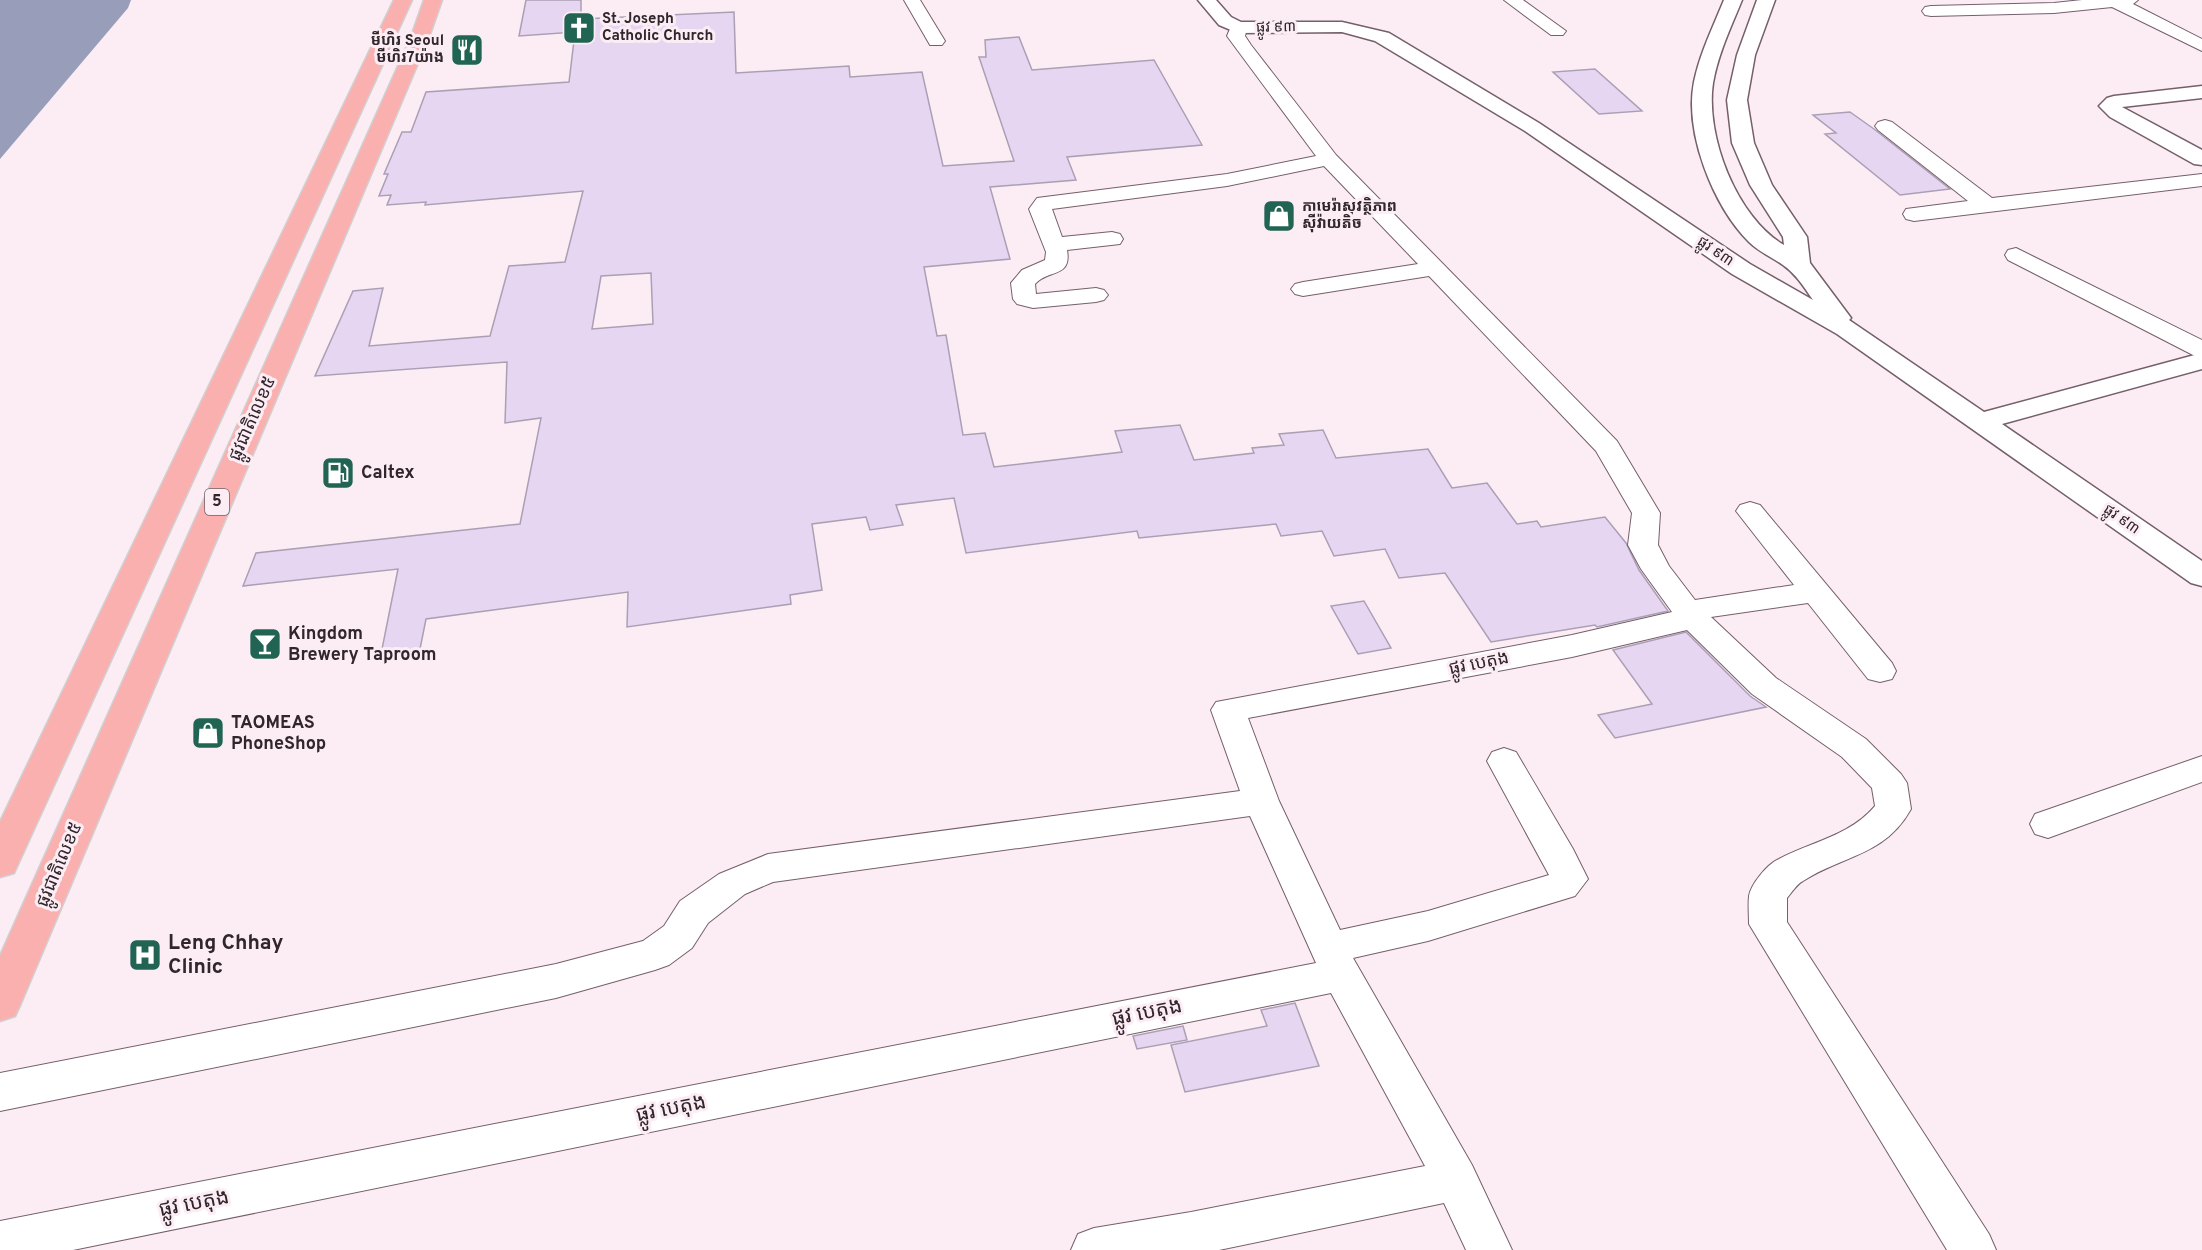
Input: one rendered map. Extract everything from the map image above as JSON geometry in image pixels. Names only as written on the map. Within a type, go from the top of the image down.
[{"type":"highway","name":"5","points":[[0,862],[403,0]]},
{"type":"highway","name":"ផ្លូវជាតិលេខ៥","points":[[0,1003],[420,37],[433,0]]},
{"type":"street","points":[[912,0],[936,40]]},
{"type":"street","name":"ផ្លូវ ៩៣","points":[[1206,0],[1225,21],[1238,27],[1342,27],[1382,38],[1532,126],[1741,269],[1846,329],[2202,576]]},
{"type":"street","points":[[1512,0],[1557,31]]},
{"type":"street","points":[[1733,0],[1713,50],[1701,96],[1706,141],[1721,180],[1743,222],[1757,237],[1798,264],[1846,329]]},
{"type":"street","points":[[1766,0],[1746,55],[1737,100],[1743,143],[1761,185],[1795,237],[1798,264]]},
{"type":"street","points":[[1931,11],[2054,8],[2122,1],[2202,46]]},
{"type":"street","points":[[1238,27],[1236,36],[1329,159],[1607,447],[1646,513],[1643,545],[1656,570],[1690,615],[1764,686],[1854,748],[1889,783],[1893,809],[1880,825],[1853,843],[1788,871],[1768,894],[1768,924],[1973,1250]]},
{"type":"street","points":[[2202,92],[2114,102],[2109,106],[2117,113],[2202,159]]},
{"type":"street","points":[[1885,126],[1987,205]]},
{"type":"street","points":[[1096,296],[1033,301],[1025,299],[1023,283],[1030,275],[1056,264],[1057,252],[1040,209],[1045,203],[1227,180],[1329,159]]},
{"type":"street","points":[[1914,214],[2202,180]]},
{"type":"street","points":[[1054,244],[1112,239]]},
{"type":"street","points":[[2016,255],[2202,350]]},
{"type":"street","points":[[1741,269],[1773,271],[1798,264]]},
{"type":"street","points":[[1303,289],[1436,268]]},
{"type":"street","points":[[1980,422],[2202,361]]},
{"type":"street","points":[[1750,511],[1880,671]]},
{"type":"street","name":"ផ្លូវ បេតុង","points":[[1261,801],[1228,710],[1572,646],[1690,615],[1816,592]]},
{"type":"street","name":"ផ្លូវ បេតុង","points":[[0,1243],[1335,961],[1428,926],[1563,886],[1569,879],[1504,761]]},
{"type":"street","points":[[2048,824],[2202,769]]},
{"type":"street","points":[[0,1092],[556,981],[655,954],[678,937],[694,912],[732,884],[768,868],[1261,801],[1335,961],[1456,1180],[1489,1250]]},
{"type":"street","points":[[1094,1250],[1191,1234],[1456,1180]]},
{"type":"water","points":[[0,0],[131,0],[128,8],[0,159]]},
{"type":"building","points":[[526,0],[581,0],[581,19],[734,12],[736,73],[849,66],[850,77],[922,72],[943,166],[1014,161],[979,57],[986,57],[985,40],[1019,37],[1032,70],[1154,60],[1202,145],[1067,157],[1076,180],[990,187],[1010,259],[924,267],[937,336],[946,335],[963,435],[985,433],[994,467],[1122,452],[1115,431],[1180,425],[1194,460],[1254,453],[1252,448],[1284,445],[1279,434],[1323,430],[1336,458],[1428,449],[1452,488],[1487,483],[1517,524],[1537,521],[1541,527],[1605,517],[1626,543],[1639,570],[1668,611],[1597,627],[1595,625],[1491,642],[1445,573],[1399,578],[1385,549],[1334,556],[1322,531],[1281,536],[1276,524],[1139,538],[1137,531],[966,553],[954,498],[896,505],[903,525],[870,530],[866,517],[812,524],[822,590],[790,595],[791,604],[627,627],[628,592],[426,619],[419,654],[380,659],[398,569],[243,586],[256,553],[520,524],[541,418],[505,423],[507,362],[315,376],[353,291],[383,288],[369,346],[490,336],[509,266],[565,262],[583,191],[425,205],[426,202],[387,205],[391,195],[379,196],[388,174],[384,174],[402,132],[411,132],[426,92],[569,82],[575,32],[519,36]],"holes":[[[651,273],[653,324],[592,329],[601,276]]]},
{"type":"building","points":[[1595,69],[1642,111],[1599,114],[1553,72]]},
{"type":"building","points":[[1850,112],[1950,189],[1900,195],[1825,134],[1836,133],[1813,115]]},
{"type":"building","points":[[1364,601],[1391,648],[1358,654],[1331,606]]},
{"type":"building","points":[[1686,632],[1750,696],[1766,707],[1615,738],[1598,715],[1652,704],[1613,650]]},
{"type":"building","points":[[1295,1003],[1319,1066],[1185,1092],[1171,1045],[1267,1026],[1261,1010]]},
{"type":"building","points":[[1183,1026],[1187,1040],[1137,1049],[1133,1036]]},
{"type":"place","name":"St. Joseph Catholic Church","points":[[579,28]]},
{"type":"place","name":"មីហិរ Seoul មីហិរ7យ៉ាង","points":[[467,50]]},
{"type":"place","name":"កាមេរ៉ាសុវត្ថិភាព ស៊ីវ៉ាយតិច","points":[[1279,216]]},
{"type":"place","name":"Caltex","points":[[338,473]]},
{"type":"place","name":"Kingdom Brewery Taproom","points":[[265,644]]},
{"type":"place","name":"TAOMEAS PhoneShop","points":[[208,733]]},
{"type":"place","name":"Leng Chhay Clinic","points":[[145,955]]}]
